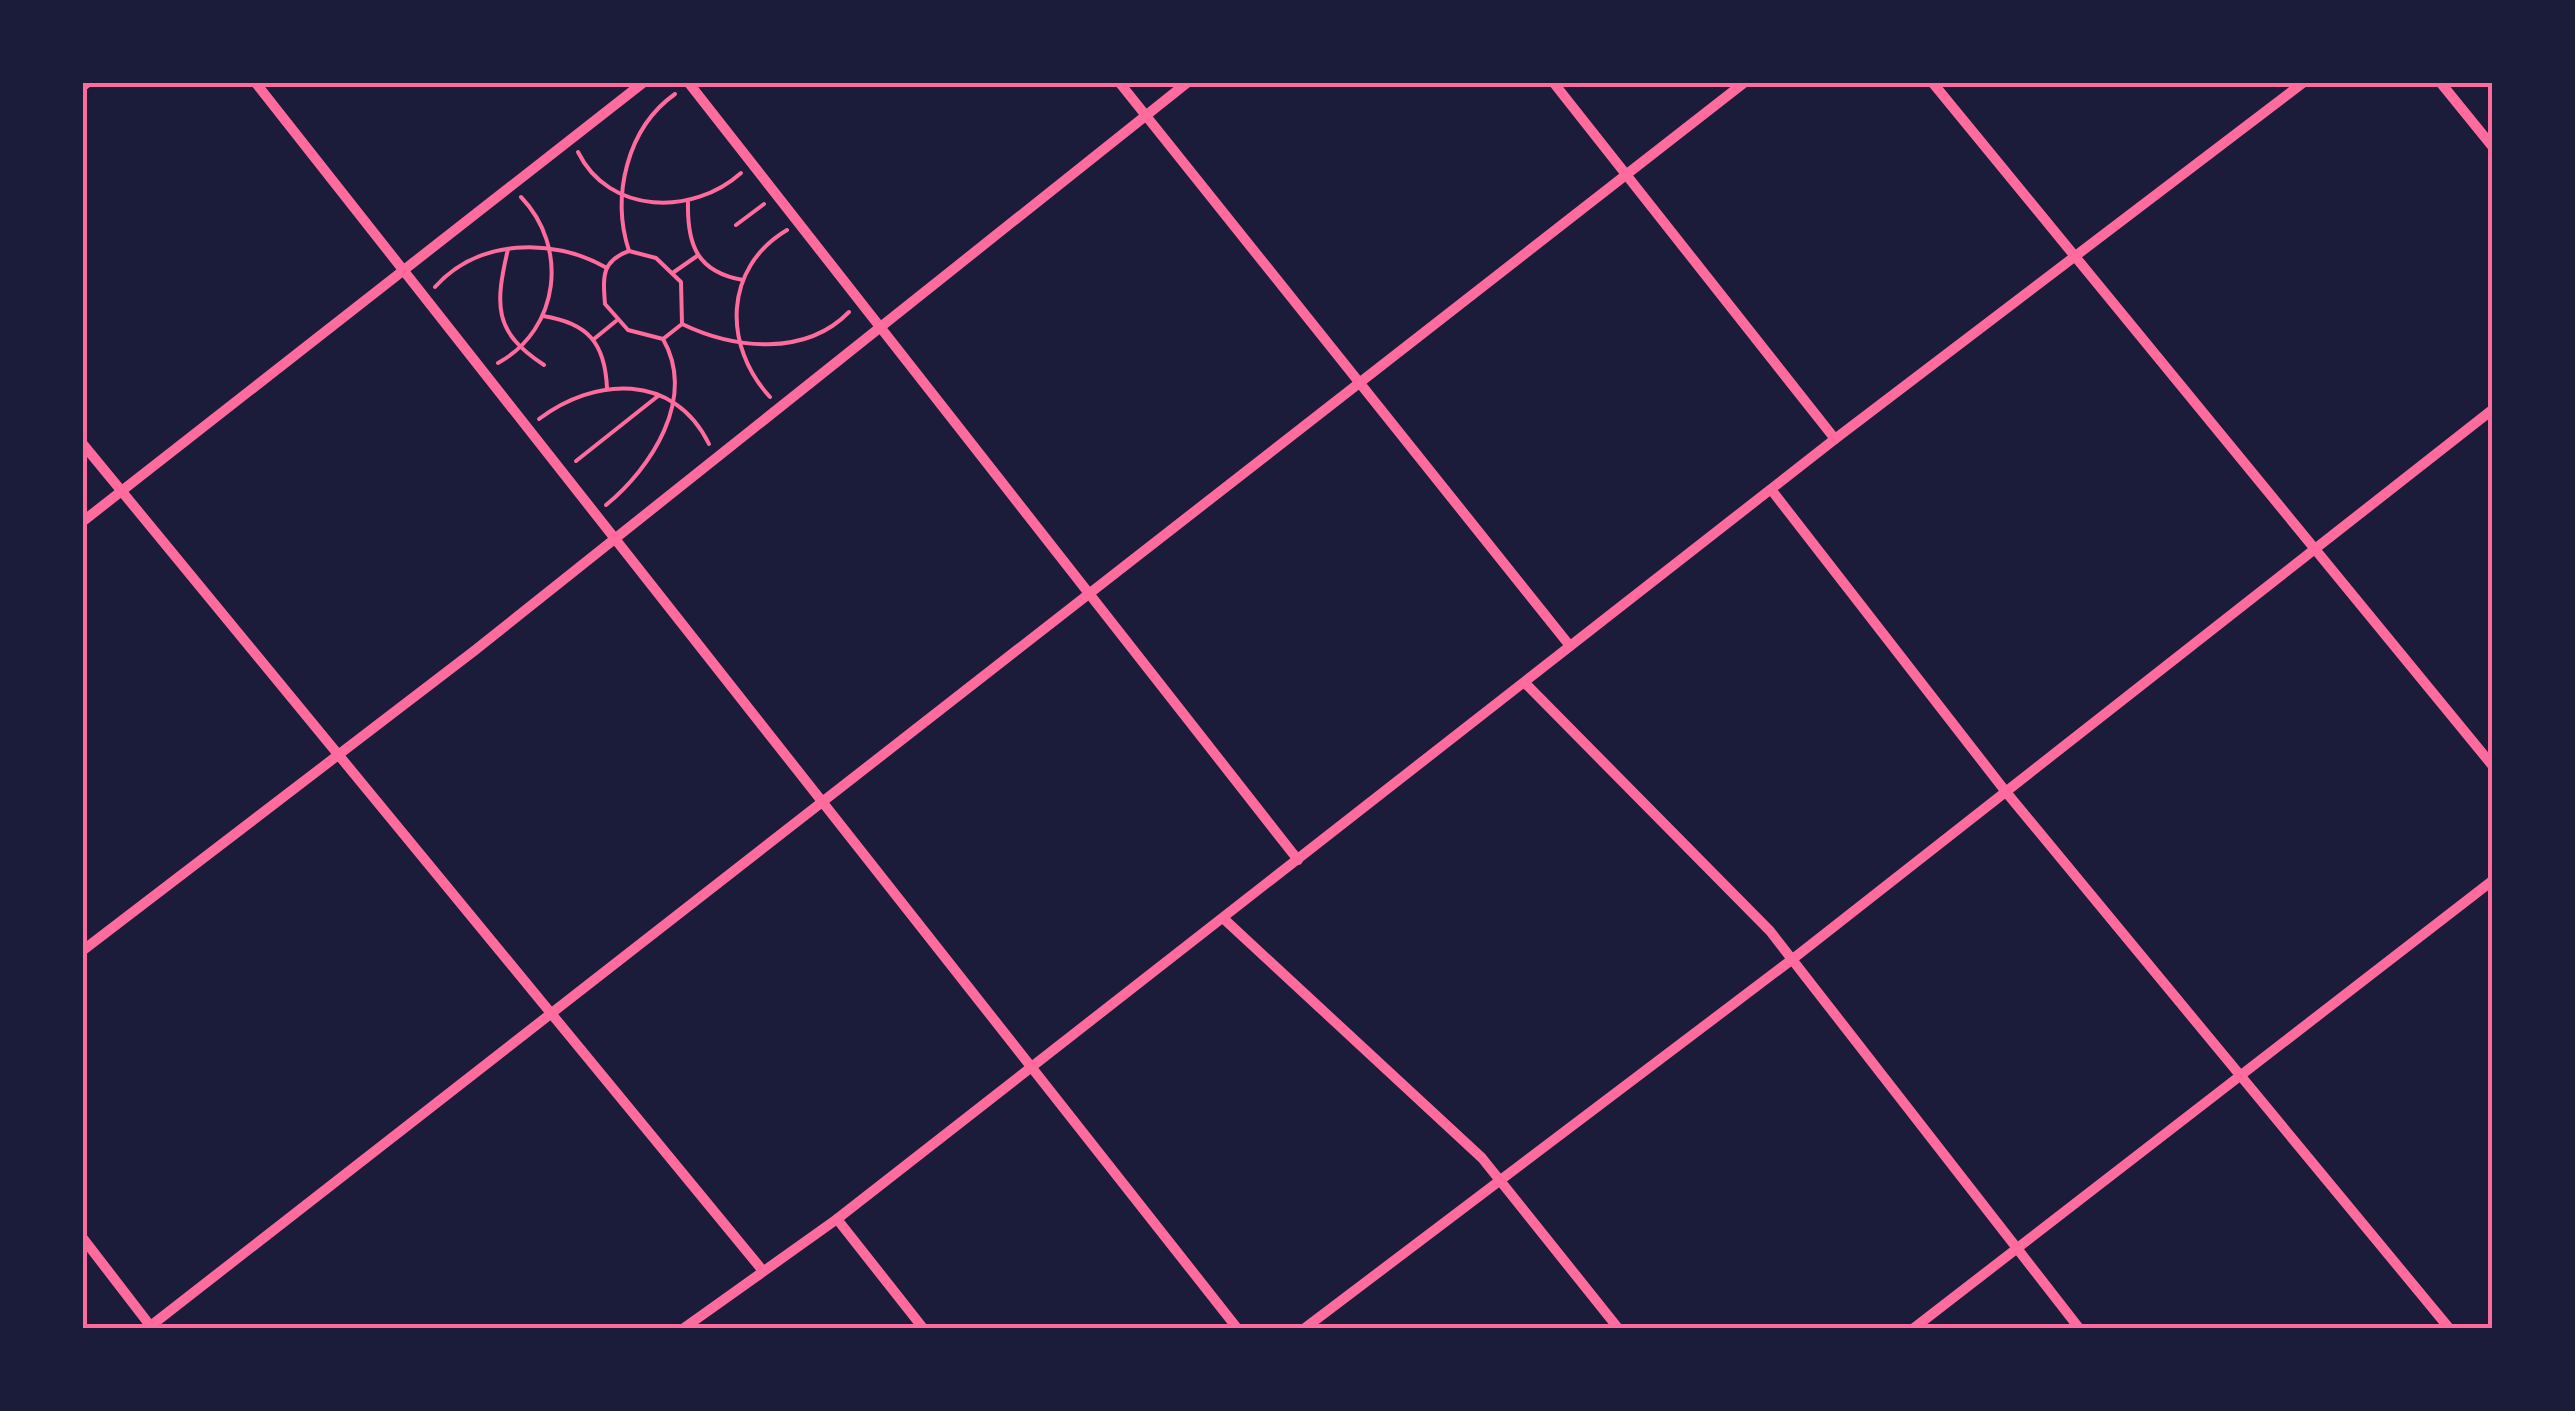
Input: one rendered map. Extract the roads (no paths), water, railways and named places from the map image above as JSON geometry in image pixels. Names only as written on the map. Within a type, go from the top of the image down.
[{"type":"street","points":[[255,82],[1237,1328]]},
{"type":"street","points":[[82,522],[644,82]]},
{"type":"street","points":[[1119,82],[1570,646]]},
{"type":"street","points":[[82,951],[780,408],[1188,82]]},
{"type":"street","points":[[1553,82],[1835,440]]},
{"type":"street","points":[[82,1237],[150,1328],[1745,82]]},
{"type":"street","points":[[1932,82],[2492,766]]},
{"type":"street","points":[[684,1328],[836,1219],[1835,440],[2304,82]]},
{"type":"street","points":[[2440,82],[2492,146]]},
{"type":"street","points":[[688,83],[1092,592],[1298,860]]},
{"type":"street","points":[[1305,1328],[1794,958],[2492,410]]},
{"type":"street","points":[[82,443],[763,1270]]},
{"type":"street","points":[[1773,492],[2006,792],[2449,1328]]},
{"type":"street","points":[[1525,683],[1794,958],[2079,1328]]},
{"type":"street","points":[[1914,1328],[2492,881]]},
{"type":"street","points":[[1224,920],[1500,1179],[1618,1328]]},
{"type":"street","points":[[836,1219],[924,1328]]}]
